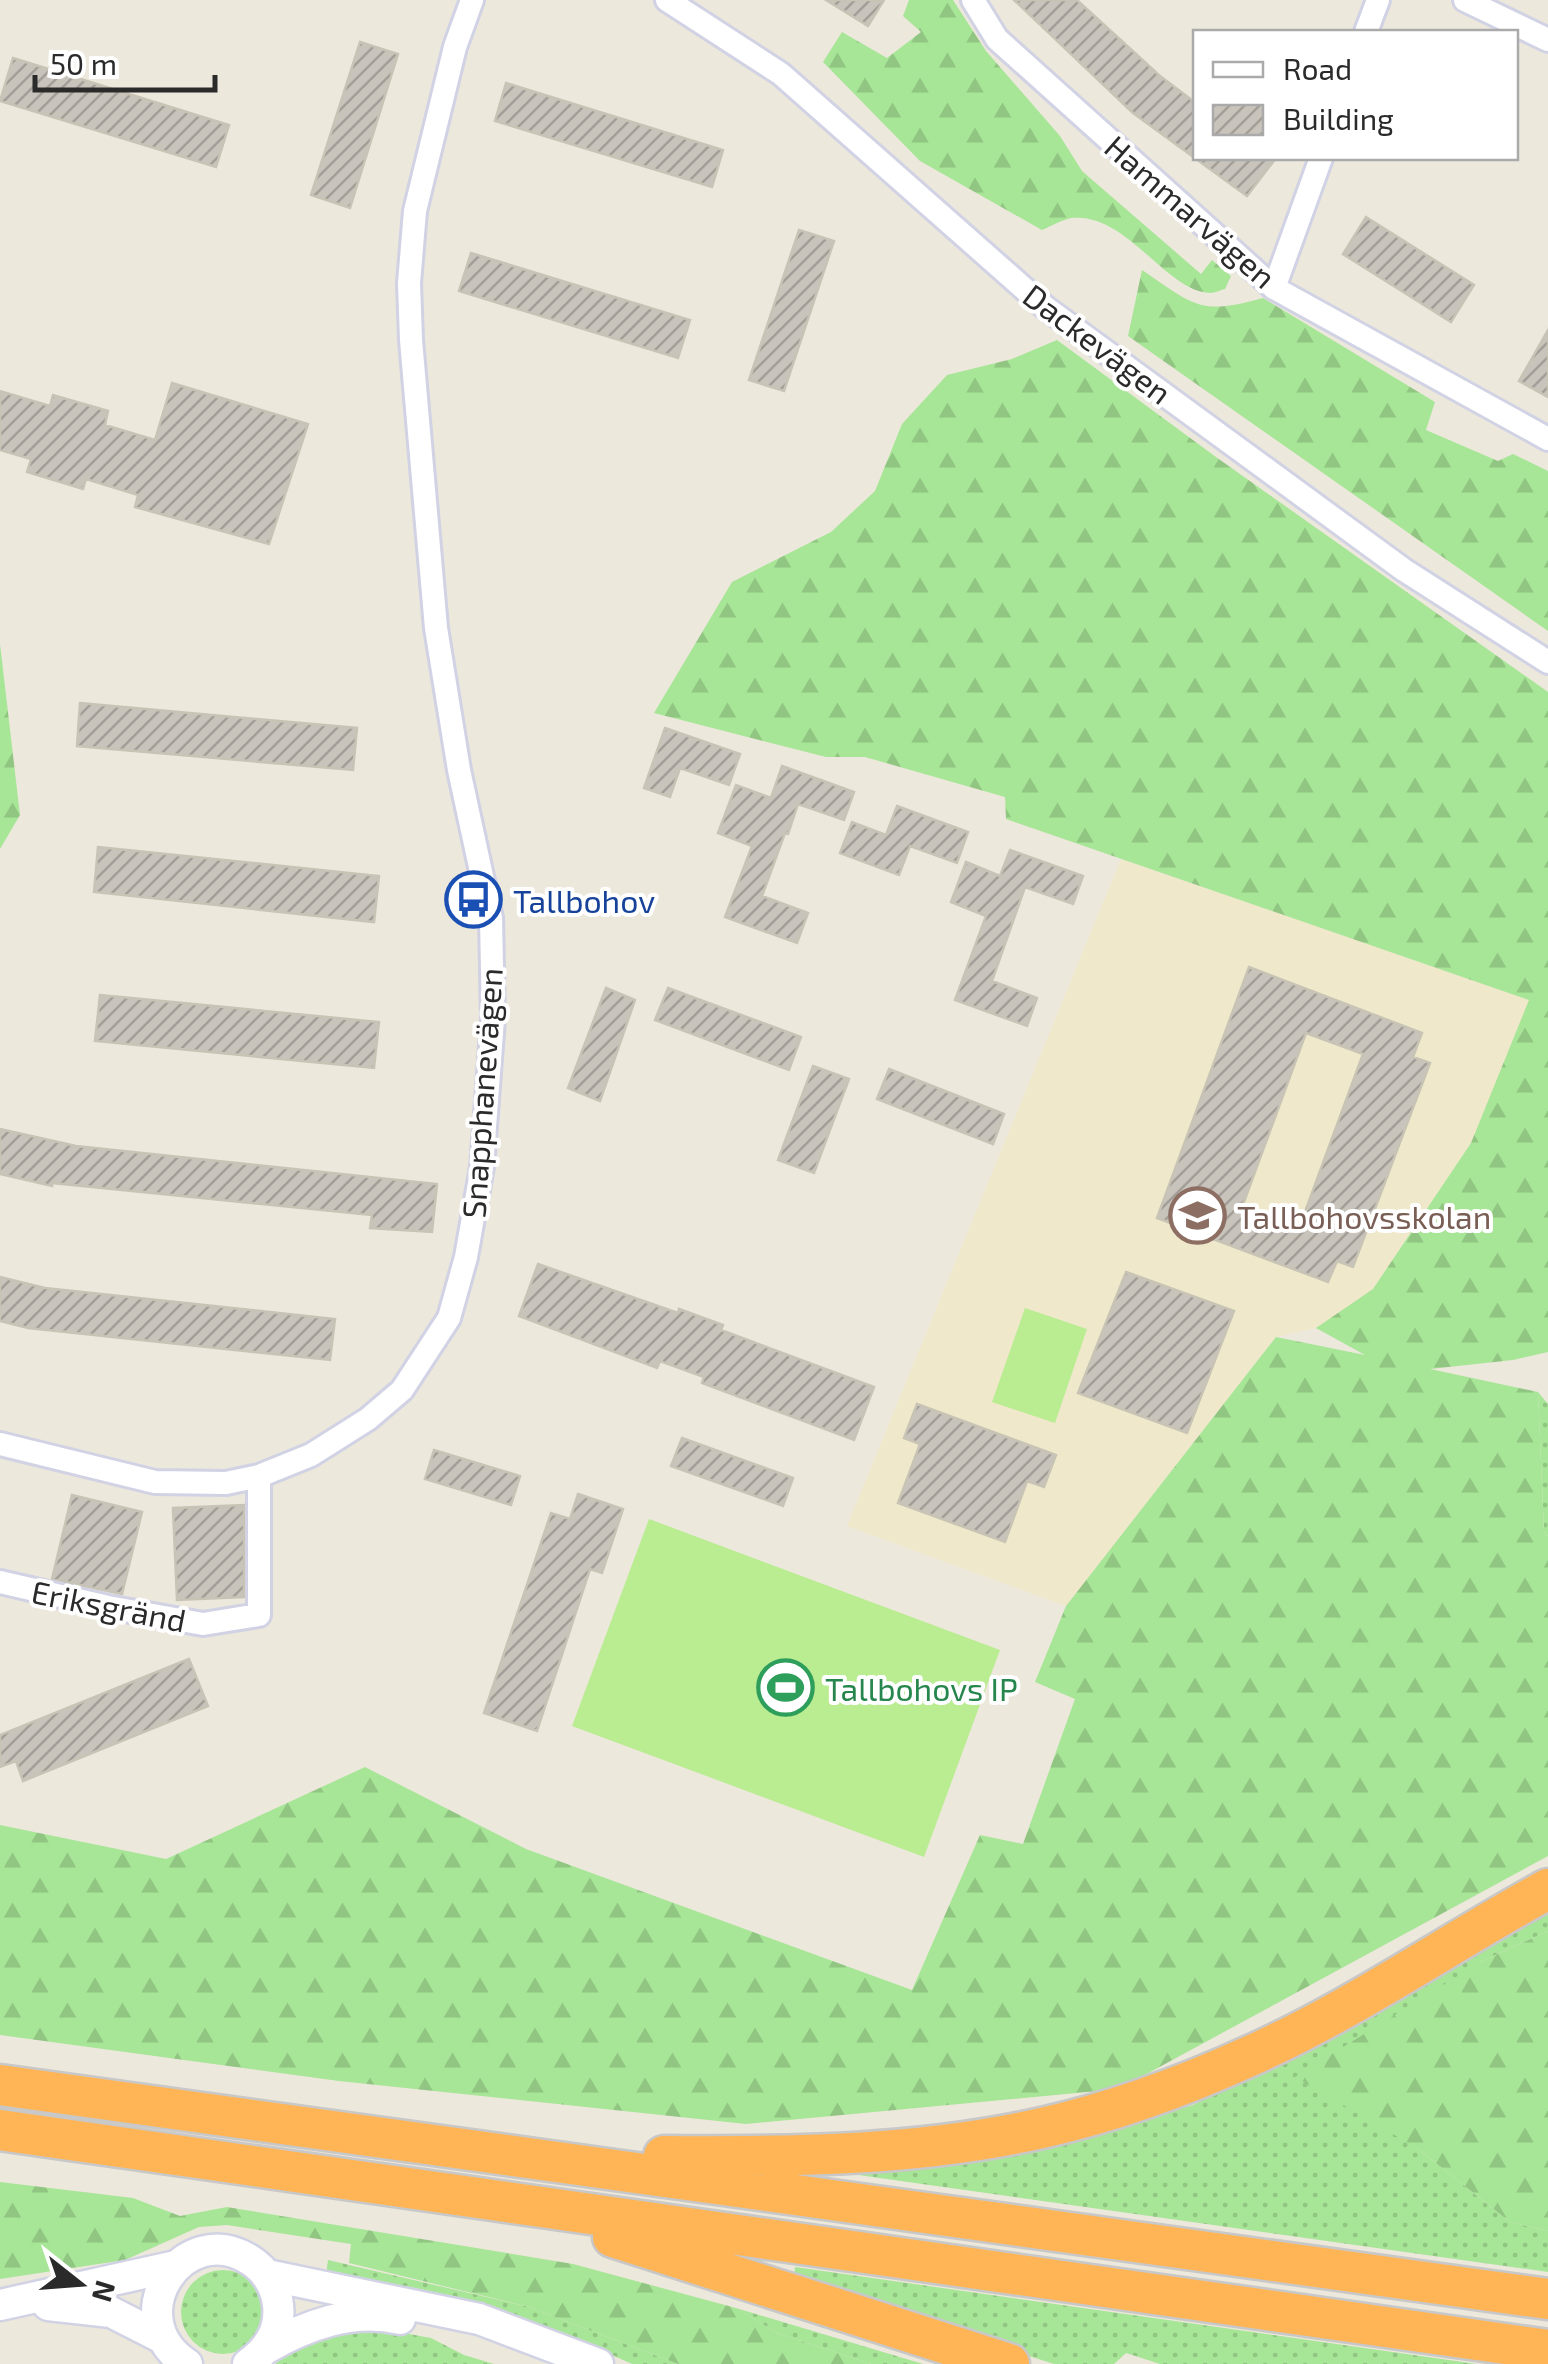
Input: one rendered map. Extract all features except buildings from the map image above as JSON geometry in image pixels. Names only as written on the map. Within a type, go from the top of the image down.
[{"type":"highway","points":[[510,2155],[841,2154],[978,2140],[1043,2128],[1114,2109],[1249,2056],[1317,2022],[1548,1889]]},
{"type":"highway","points":[[0,2085],[1548,2300]]},
{"type":"highway","points":[[0,2130],[1548,2350]]},
{"type":"highway","points":[[490,2198],[1009,2364]]},
{"type":"street","name":"Snapphanevägen","points":[[0,1444],[155,1482],[226,1483],[260,1476],[311,1454],[368,1420],[402,1390],[450,1318],[480,1191],[493,1019],[491,918],[459,770],[436,628],[411,340],[410,282],[419,192],[455,47],[472,0]]},
{"type":"street","name":"Dackevägen","points":[[666,0],[782,74],[1046,308],[1404,570],[1548,662]]},
{"type":"street","name":"Hammarvägen","points":[[972,0],[998,39],[1274,288],[1548,438]]},
{"type":"street","points":[[1367,30],[1378,0]]},
{"type":"street","points":[[1464,0],[1548,40]]},
{"type":"street","points":[[1274,288],[1320,160]]},
{"type":"street","name":"Eriksgränd","points":[[0,1582],[108,1608],[202,1624],[259,1614],[260,1476]]},
{"type":"street","points":[[5,2304],[176,2266],[198,2253],[224,2250],[248,2258],[267,2275],[276,2296],[278,2318],[253,2360]]},
{"type":"street","points":[[176,2266],[163,2284],[156,2305],[162,2338],[174,2355],[187,2364]]},
{"type":"street","points":[[267,2275],[479,2319],[598,2364]]},
{"type":"street","points":[[5,2304],[77,2306],[111,2312],[162,2338]]},
{"type":"street","points":[[253,2360],[296,2331],[320,2322],[383,2315],[477,2336],[558,2364]]},
{"type":"shaded area","name":"Tallbohovsskolan","points":[[1121,859],[1530,1000],[1471,1143],[1373,1289],[1316,1328],[1276,1337],[1066,1606],[847,1526]]},
{"type":"green space","points":[[909,0],[953,0],[986,51],[1060,136],[1082,171],[1201,274],[1212,260],[1231,276],[1225,289],[1210,293],[1193,289],[1128,239],[1091,219],[1071,218],[1042,230],[920,161],[823,62],[842,32],[887,58],[921,32],[903,16]]},
{"type":"green space","points":[[1142,270],[1198,304],[1224,306],[1263,298],[1435,402],[1426,430],[1498,461],[1513,454],[1548,471],[1548,631],[1128,336]]},
{"type":"green space","points":[[1057,340],[1548,692],[1548,1352],[1430,1369],[1538,1392],[1544,1532],[1548,1536],[1548,1856],[1119,2089],[746,2124],[339,2081],[0,2035],[0,1825],[166,1859],[365,1767],[526,1849],[912,1990],[980,1835],[1023,1844],[1075,1699],[1035,1682],[1066,1606],[1276,1337],[1365,1355],[1316,1328],[1373,1289],[1471,1143],[1529,1000],[1006,819],[1005,797],[865,757],[826,757],[654,713],[732,582],[831,532],[875,491],[902,424],[947,375],[1012,359]]},
{"type":"green space","points":[[0,644],[20,815],[0,849]]},
{"type":"green space","points":[[1025,1308],[1087,1329],[1055,1423],[992,1402]]},
{"type":"green space","points":[[1538,1392],[1548,1404],[1548,1536],[1544,1532]]},
{"type":"green space","name":"Tallbohovs IP","points":[[649,1519],[1000,1650],[924,1857],[572,1726]]},
{"type":"green space","points":[[1548,1911],[1548,1931],[1480,1962],[1417,2148],[1510,2222],[1548,2231],[1548,2272],[830,2171],[1058,2145],[1193,2105],[1350,2027]]},
{"type":"green space","points":[[1548,1931],[1548,2231],[1510,2222],[1417,2148],[1295,2077],[1480,1962]]},
{"type":"green space","points":[[0,2182],[133,2198],[180,2216],[227,2207],[573,2264],[736,2308],[777,2333],[871,2364],[678,2364],[529,2307],[349,2263],[351,2244],[227,2225],[199,2227],[125,2260],[0,2279]]},
{"type":"green space","points":[[328,2260],[529,2307],[678,2364],[632,2364],[570,2336],[457,2297],[326,2276]]},
{"type":"green space","points":[[795,2267],[1477,2364],[1160,2364],[1126,2353],[1114,2364],[1054,2364],[794,2280]]},
{"type":"green space","points":[[223,2270],[246,2277],[258,2289],[265,2312],[258,2335],[246,2347],[223,2354],[200,2347],[188,2335],[181,2312],[188,2289],[200,2277]]},
{"type":"green space","points":[[736,2308],[923,2364],[871,2364],[777,2333]]},
{"type":"green space","points":[[359,2325],[431,2338],[464,2355],[494,2364],[275,2364],[300,2345]]},
{"type":"place","name":"Tallbohov","points":[[474,900]]},
{"type":"place","name":"Tallbohovsskolan","points":[[1198,1216]]},
{"type":"place","name":"Tallbohovs IP","points":[[786,1688]]}]
